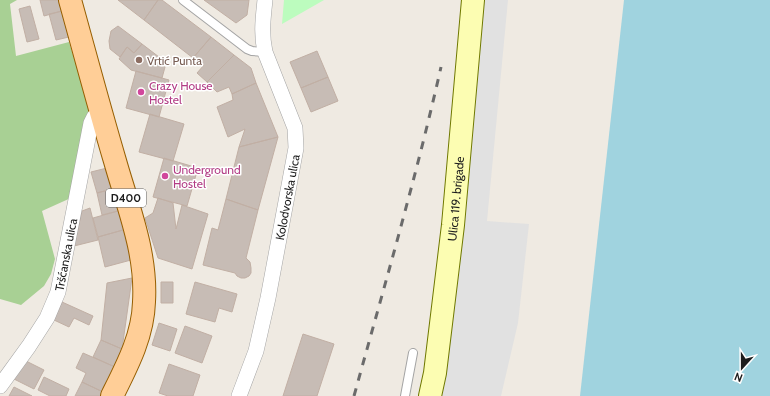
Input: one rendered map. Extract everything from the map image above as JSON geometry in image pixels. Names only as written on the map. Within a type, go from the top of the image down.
[{"type":"main road","name":"D400","points":[[70,0],[139,245],[144,270],[144,303],[140,331],[131,357],[112,396]]},
{"type":"main road","name":"Ulica 119. brigade","points":[[430,396],[435,373],[453,225],[472,0]]},
{"type":"street","name":"Kolodvorska ulica","points":[[239,396],[256,351],[268,298],[296,148],[295,128],[265,52],[262,40],[265,0]]},
{"type":"street","name":"Tršćanska ulica","points":[[0,386],[47,318],[58,292],[91,123],[94,118],[101,113]]},
{"type":"lane","points":[[183,0],[247,49],[265,52]]},
{"type":"lane","points":[[405,396],[413,353]]},
{"type":"green space","points":[[0,0],[17,0],[10,4],[16,56],[69,42],[91,112],[73,197],[42,211],[55,259],[51,274],[44,286],[21,305],[0,299]]},
{"type":"green space","points":[[284,0],[324,0],[282,24]]},
{"type":"shaded area","points":[[482,0],[508,0],[487,221],[529,224],[518,323],[501,396],[440,396]]},
{"type":"water","points":[[624,0],[770,0],[770,396],[580,396]]},
{"type":"building","points":[[40,0],[60,0],[62,11],[44,16]]},
{"type":"building","points":[[118,0],[158,0],[144,20]]},
{"type":"building","points":[[158,0],[162,0],[211,37],[193,58],[144,20]]},
{"type":"building","points":[[204,0],[249,0],[247,15],[236,23]]},
{"type":"building","points":[[30,6],[39,39],[27,42],[19,9]]},
{"type":"building","points":[[62,11],[69,37],[56,40],[49,14]]},
{"type":"building","points":[[118,26],[142,44],[134,53],[127,47],[120,57],[110,49],[109,41],[111,31]]},
{"type":"building","points":[[211,37],[234,55],[207,82],[197,73],[204,65],[193,58]]},
{"type":"building","name":"Vrtić Punta","points":[[142,44],[159,57],[156,62],[165,67],[162,78],[131,70],[119,59],[127,47],[134,53]]},
{"type":"building","points":[[317,51],[328,77],[301,88],[290,62]]},
{"type":"building","points":[[234,55],[251,68],[256,83],[232,94],[229,87],[217,92],[207,82]]},
{"type":"building","points":[[136,71],[169,80],[159,117],[126,108]]},
{"type":"building","points":[[328,77],[338,101],[311,112],[301,88]]},
{"type":"building","points":[[256,83],[278,137],[239,147],[245,129],[228,137],[217,107],[233,100],[232,94]]},
{"type":"building","points":[[150,114],[184,124],[173,161],[139,152]]},
{"type":"building","points":[[278,137],[258,210],[226,199],[239,147]]},
{"type":"building","points":[[164,158],[198,168],[187,206],[153,197]]},
{"type":"building","points":[[107,168],[112,189],[97,193],[91,172]]},
{"type":"building","points":[[112,189],[118,211],[102,215],[97,193]]},
{"type":"building","points":[[158,198],[173,203],[176,229],[182,205],[208,214],[192,269],[158,258],[145,218],[153,213]]},
{"type":"building","points":[[226,199],[258,210],[246,258],[250,262],[251,273],[245,278],[237,276],[235,273],[203,265],[212,228],[218,230]]},
{"type":"building","points":[[90,208],[98,240],[74,246],[82,211]]},
{"type":"building","points":[[118,211],[123,230],[98,237],[93,218]]},
{"type":"building","points":[[123,230],[131,260],[105,267],[98,237]]},
{"type":"building","points":[[132,278],[122,349],[101,340],[107,283]]},
{"type":"building","points":[[161,282],[173,282],[173,303],[161,303]]},
{"type":"building","points":[[195,282],[237,294],[232,312],[219,308],[215,322],[186,314]]},
{"type":"building","points":[[62,302],[93,316],[89,325],[74,318],[69,327],[54,320]]},
{"type":"building","points":[[159,323],[177,329],[170,351],[152,345]]},
{"type":"building","points":[[185,326],[212,336],[202,363],[175,353]]},
{"type":"building","points":[[303,334],[334,344],[317,396],[283,396]]},
{"type":"building","points":[[101,340],[122,349],[115,367],[93,357]]},
{"type":"building","points":[[83,353],[115,367],[103,392],[82,382],[86,373],[76,368]]},
{"type":"building","points":[[24,360],[44,370],[34,389],[14,379]]},
{"type":"building","points":[[169,364],[200,375],[193,396],[168,396],[159,393]]},
{"type":"building","points":[[44,377],[69,389],[66,396],[50,396],[38,390]]},
{"type":"building","points":[[82,382],[103,392],[101,396],[75,396]]},
{"type":"building","points":[[14,387],[32,396],[9,396]]},
{"type":"railway","points":[[354,396],[410,191],[441,67]]},
{"type":"place","name":"Vrtić Punta","points":[[139,60]]},
{"type":"place","name":"Crazy House Hostel","points":[[141,92]]},
{"type":"place","name":"Underground Hostel","points":[[165,176]]}]
